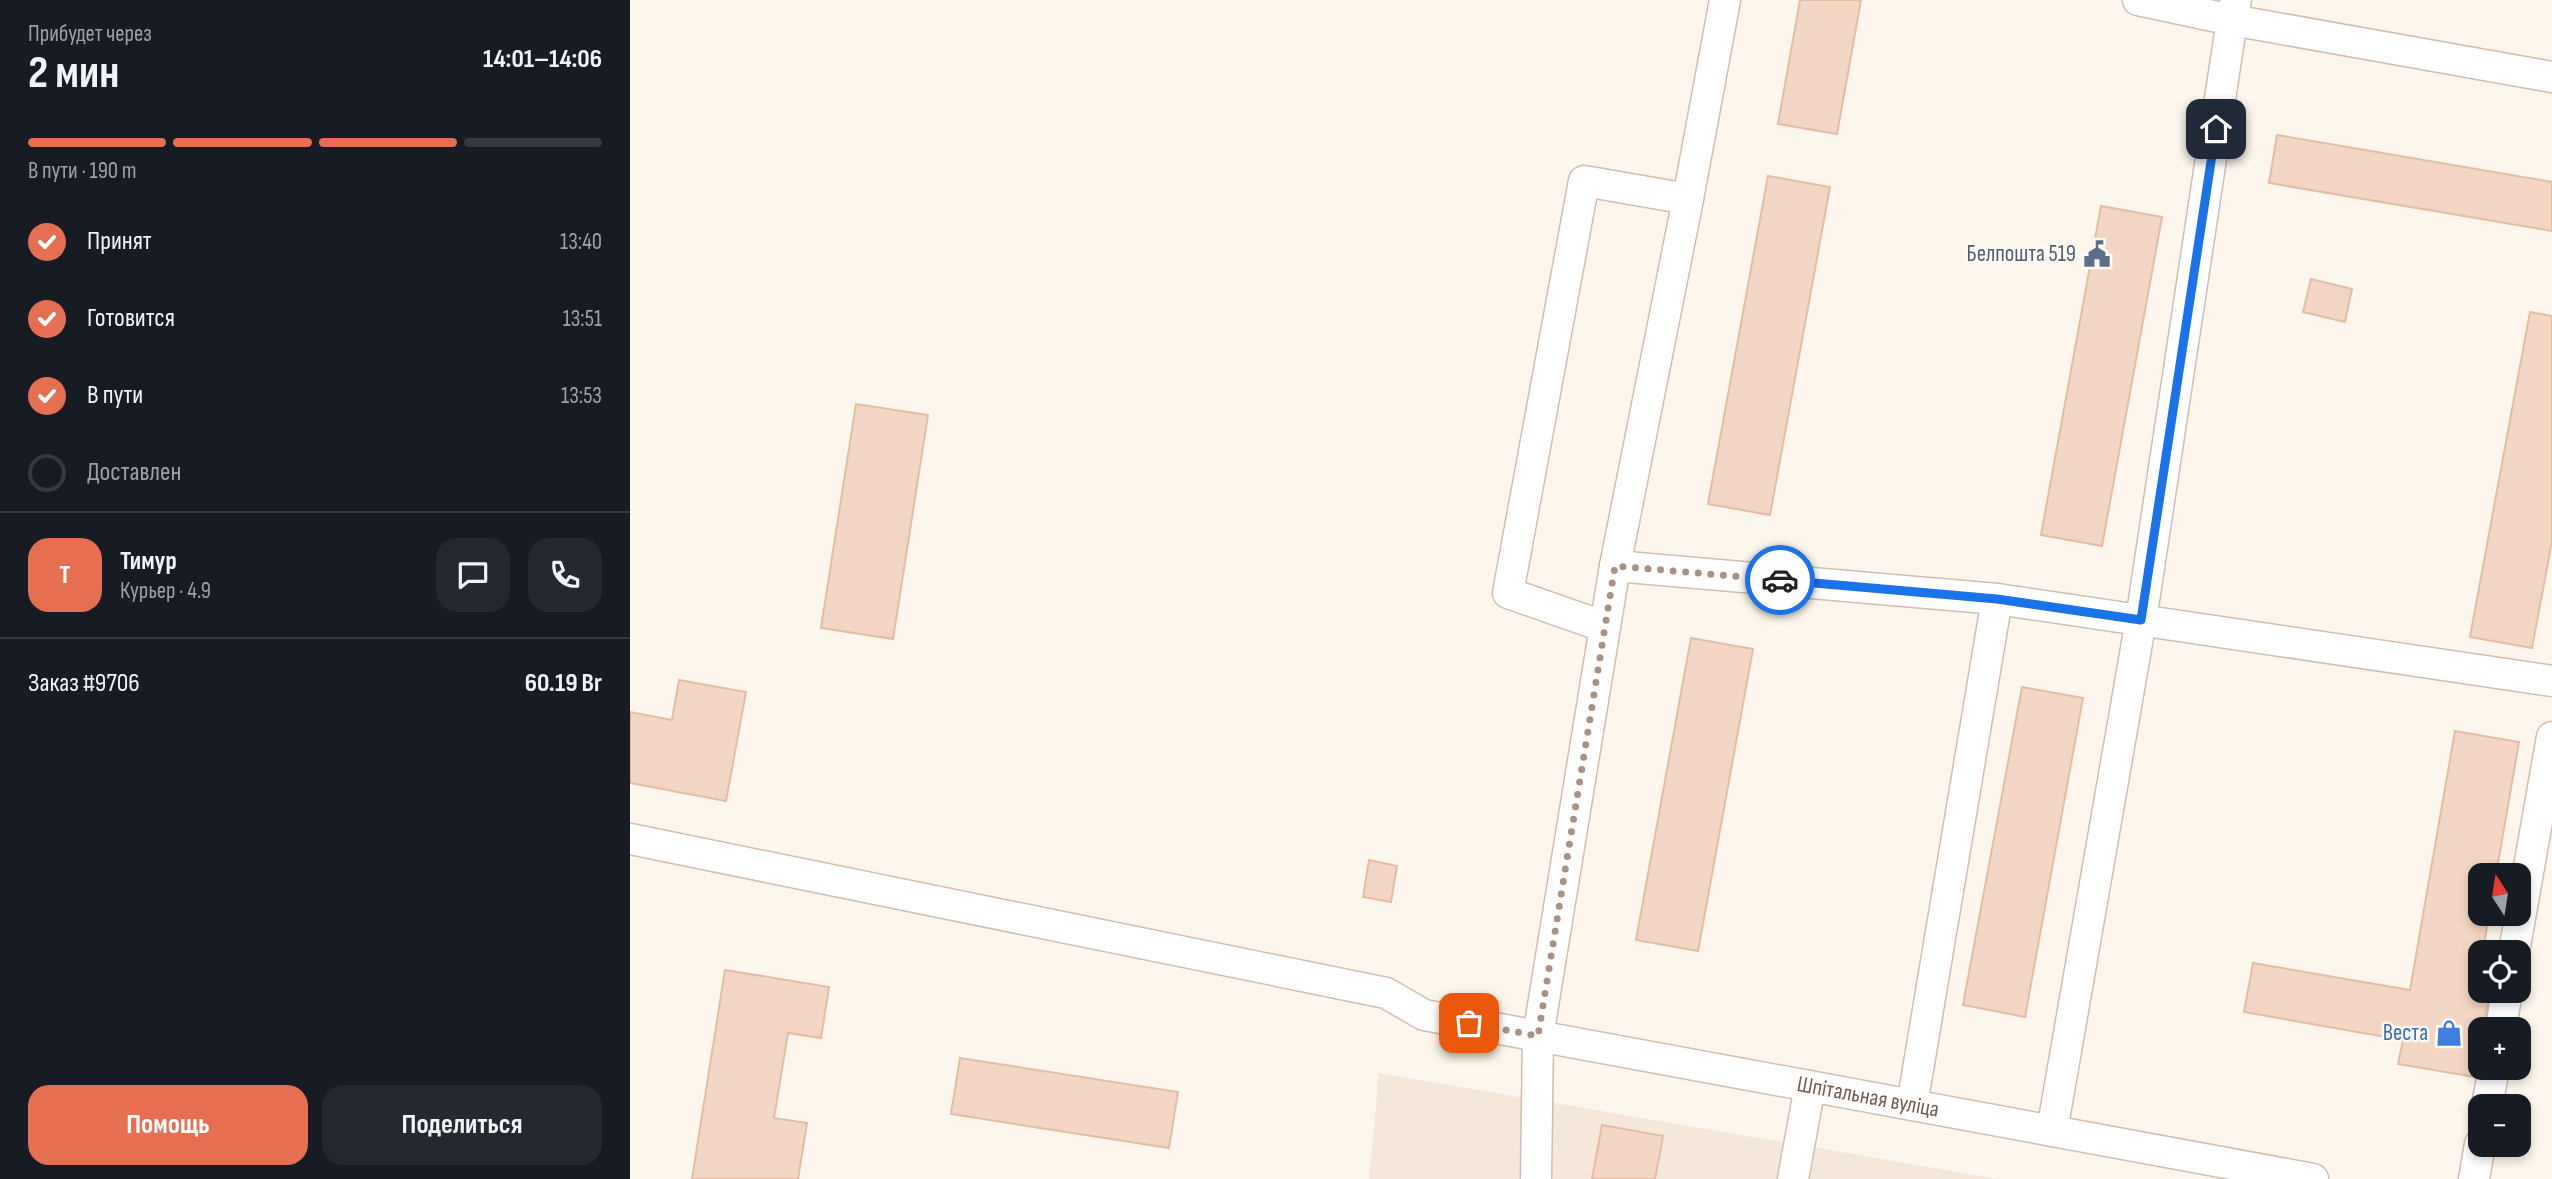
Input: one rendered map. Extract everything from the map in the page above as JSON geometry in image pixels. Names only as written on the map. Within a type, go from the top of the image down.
[{"type":"street","points":[[1536,1179],[1538,1036],[1615,566],[1725,0]]},
{"type":"street","points":[[2138,0],[2234,10],[2552,77]]},
{"type":"street","points":[[2052,1131],[2141,620],[2234,10]]},
{"type":"street","points":[[1605,627],[1508,593],[1584,181],[1688,199]]},
{"type":"street","points":[[1615,566],[1997,599],[2552,681]]},
{"type":"street","points":[[1912,1105],[1997,599]]},
{"type":"street","points":[[2516,940],[2552,737]]},
{"type":"street","name":"Шпітальная вуліца","points":[[630,839],[1386,993],[1424,1015],[2313,1179]]},
{"type":"street","points":[[1793,1179],[1810,1086]]},
{"type":"street","points":[[2474,1179],[2478,1157]]},
{"type":"shaded area","points":[[1379,1073],[1999,1179],[1369,1179]]},
{"type":"building","points":[[1800,0],[1861,0],[1837,134],[1778,124]]},
{"type":"building","points":[[2277,135],[2552,182],[2552,231],[2269,183]]},
{"type":"building","points":[[1768,176],[1830,187],[1770,515],[1708,504]]},
{"type":"building","points":[[2101,206],[2162,217],[2102,546],[2041,535]]},
{"type":"building","points":[[2311,279],[2352,289],[2345,322],[2303,312]]},
{"type":"building","points":[[2530,312],[2552,316],[2552,541],[2532,648],[2470,637]]},
{"type":"building","points":[[856,404],[928,415],[893,639],[821,628]]},
{"type":"building","points":[[1691,638],[1753,649],[1698,951],[1636,940]]},
{"type":"building","points":[[679,680],[746,692],[726,801],[630,783],[630,712],[672,720]]},
{"type":"building","points":[[2022,687],[2083,698],[2025,1017],[1963,1005]]},
{"type":"building","points":[[2455,731],[2519,742],[2498,863],[2468,863],[2468,926],[2487,926],[2485,940],[2468,940],[2468,1003],[2488,1003],[2485,1017],[2468,1017],[2468,1076],[2398,1064],[2403,1040],[2244,1012],[2253,963],[2410,990]]},
{"type":"building","points":[[1369,860],[1397,866],[1391,902],[1363,897]]},
{"type":"building","points":[[725,970],[829,987],[821,1038],[788,1033],[774,1118],[807,1123],[798,1179],[692,1179]]},
{"type":"building","points":[[960,1058],[1178,1092],[1169,1148],[951,1114]]},
{"type":"building","points":[[1602,1125],[1663,1136],[1655,1179],[1592,1179]]},
{"type":"way so far","points":[[1469,1023],[1538,1036],[1615,566],[1780,580]]},
{"type":"place","name":"Белпошта 519","points":[[2097,254]]},
{"type":"place","name":"Веста","points":[[2449,1033]]},
{"type":"route","points":[[1780,580],[1997,599],[2141,620],[2216,129]]}]
